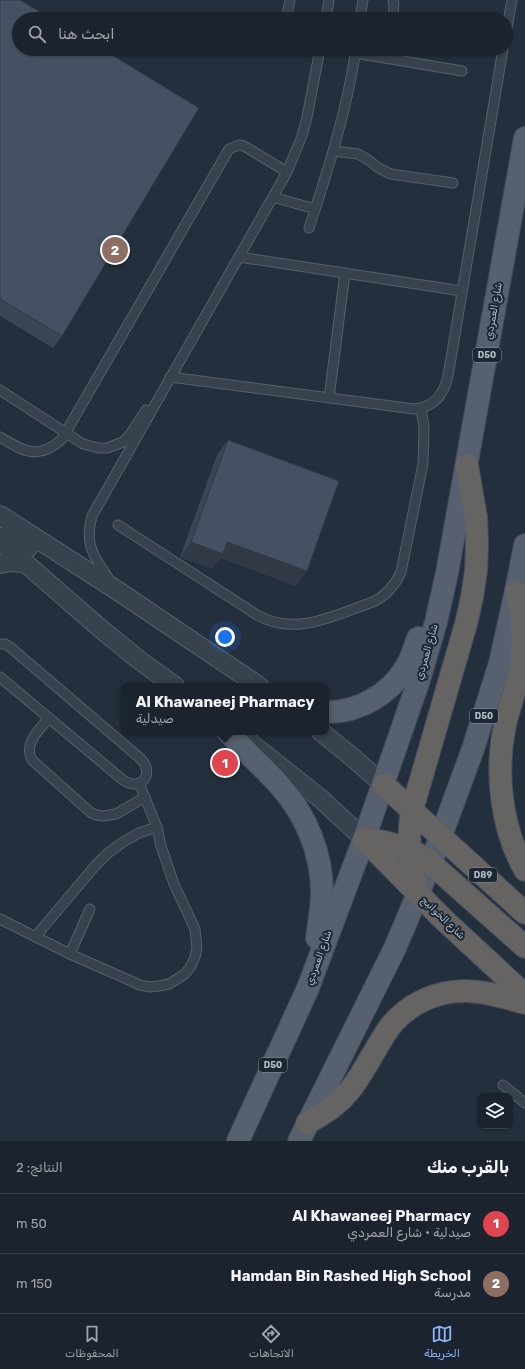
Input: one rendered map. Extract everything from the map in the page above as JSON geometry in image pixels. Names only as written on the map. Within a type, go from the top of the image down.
[{"type":"highway","points":[[419,895],[412,872],[409,849],[412,810],[466,624],[476,571],[476,517],[467,466]]},
{"type":"highway","points":[[516,591],[521,617],[522,649],[516,687],[505,726],[500,768],[501,790],[506,819],[517,853],[525,870]]},
{"type":"highway","name":"D89","points":[[384,785],[525,913]]},
{"type":"highway","points":[[364,839],[380,840],[395,844],[409,849],[432,863],[525,947]]},
{"type":"highway","name":"شارع الخوانيج","points":[[364,839],[443,919],[525,994]]},
{"type":"highway","points":[[303,1132],[349,1091],[389,1028],[409,1008],[433,996],[466,991],[525,1002]]},
{"type":"main road","name":"شارع العمردي","points":[[238,1141],[308,988],[384,785],[419,680],[436,622],[447,573],[467,466],[525,138]]},
{"type":"main road","name":"D50","points":[[303,1132],[395,948],[432,863],[500,663],[525,545]]},
{"type":"main road","points":[[329,712],[344,710],[369,702],[380,696],[399,677],[412,655],[424,622],[447,573]]},
{"type":"main road","points":[[231,735],[282,787],[294,803],[303,819],[317,852],[321,879],[321,911],[308,988]]},
{"type":"street","points":[[0,515],[118,591],[256,683]]},
{"type":"street","points":[[0,537],[10,536],[18,539],[117,606],[167,635],[239,672]]},
{"type":"street","points":[[0,541],[100,629],[139,660],[172,683]]},
{"type":"street","points":[[0,564],[9,562],[26,563]]},
{"type":"street","points":[[241,735],[321,799],[364,839]]},
{"type":"street","points":[[325,735],[384,785]]},
{"type":"lane","points":[[288,12],[290,0]]},
{"type":"lane","points":[[327,12],[329,0]]},
{"type":"lane","points":[[361,12],[363,0]]},
{"type":"lane","points":[[393,0],[393,12]]},
{"type":"lane","points":[[510,12],[512,0]]},
{"type":"lane","points":[[118,591],[96,561],[92,553],[89,535],[90,525],[96,508],[287,172],[302,136],[319,56]]},
{"type":"lane","points":[[309,228],[333,151],[355,56]]},
{"type":"lane","points":[[376,56],[462,71]]},
{"type":"lane","points":[[170,377],[414,409],[421,408],[435,402],[444,390],[448,376],[502,56]]},
{"type":"lane","points":[[0,437],[19,449],[34,452],[56,445],[66,433],[229,149],[238,145],[244,146],[287,172]]},
{"type":"lane","points":[[333,151],[358,154],[380,169],[391,174],[453,183]]},
{"type":"lane","points":[[273,197],[315,209]]},
{"type":"lane","points":[[239,257],[462,291]]},
{"type":"lane","points":[[329,398],[345,273]]},
{"type":"lane","points":[[0,390],[83,444],[99,448],[115,445],[129,436],[142,416],[158,400]]},
{"type":"lane","points":[[118,525],[257,615],[274,623],[294,626],[308,624],[373,602],[393,587],[401,572],[423,464],[424,433],[421,408]]},
{"type":"lane","points":[[0,644],[5,644],[10,647],[141,759],[147,768],[147,774],[144,779],[139,783],[134,784],[123,780],[0,677]]},
{"type":"lane","points":[[48,718],[31,740],[29,745],[30,756],[32,760],[90,812],[103,816],[110,816],[145,797]]},
{"type":"lane","points":[[0,919],[70,954],[140,985],[150,987],[169,984],[185,974],[191,966],[197,948],[195,929],[174,884],[156,827],[139,783]]},
{"type":"lane","points":[[35,937],[95,866],[108,853],[134,836],[156,827]]},
{"type":"lane","points":[[70,954],[90,909]]},
{"type":"lane","points":[[503,1085],[525,1103]]},
{"type":"building","points":[[0,0],[20,0],[40,12],[12,12],[12,56],[114,56],[199,108],[62,336],[0,299]]},
{"type":"building","points":[[228,440],[339,481],[307,571],[227,542],[223,554],[191,542]]},
{"type":"place","name":"Hamdan Bin Rashed High School","points":[[115,250]]},
{"type":"place","name":"Al Khawaneej Pharmacy","points":[[225,763]]}]
